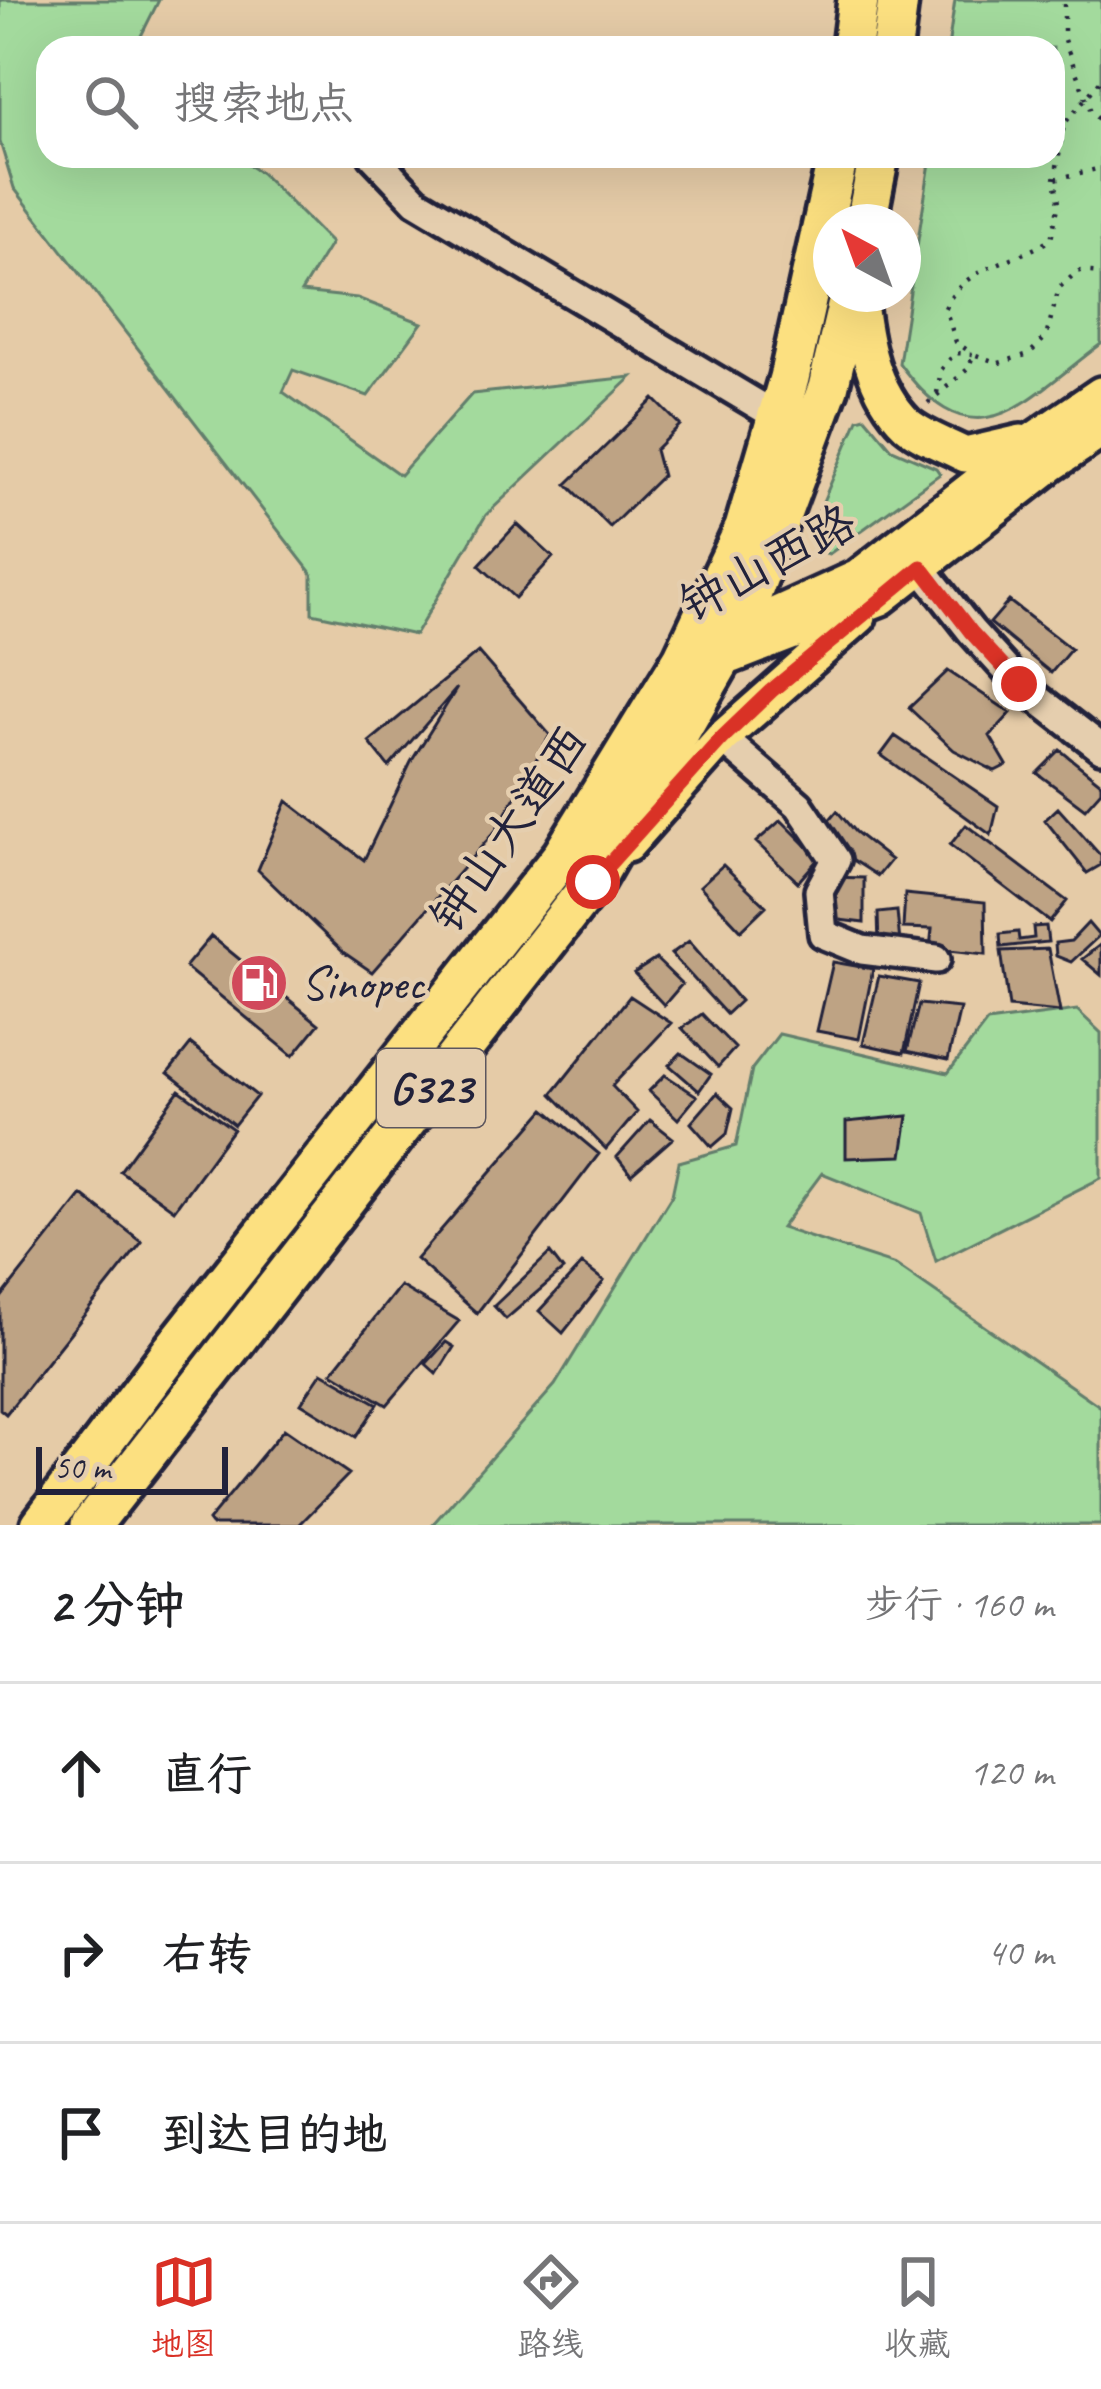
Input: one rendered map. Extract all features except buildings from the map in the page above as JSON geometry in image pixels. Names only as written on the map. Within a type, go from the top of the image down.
[{"type":"highway","points":[[854,36],[858,0]]},
{"type":"highway","points":[[894,36],[898,0]]},
{"type":"highway","name":"钟山大道西","points":[[41,1525],[563,855],[714,650],[778,417],[835,168]]},
{"type":"highway","points":[[870,204],[877,168]]},
{"type":"highway","name":"钟山大道西","points":[[92,1525],[593,882],[714,650],[828,388],[849,312]]},
{"type":"main road","points":[[858,312],[879,383],[908,425],[965,455],[1035,439]]},
{"type":"main road","name":"钟山西路","points":[[714,650],[881,598],[911,555],[1035,439],[1101,394]]},
{"type":"main road","name":"钟山西路","points":[[714,650],[857,577],[911,555],[1101,431]]},
{"type":"main road","points":[[593,882],[722,738],[881,598]]},
{"type":"street","points":[[384,168],[416,201],[778,417]]},
{"type":"street","points":[[911,555],[1019,684],[1101,748]]},
{"type":"street","points":[[722,738],[799,805],[836,860],[819,891],[823,934],[862,950],[936,958]]},
{"type":"path","points":[[1064,4],[1064,36]]},
{"type":"path","points":[[1065,43],[1085,96],[1099,118]]},
{"type":"path","points":[[1065,123],[1101,80]]},
{"type":"path","points":[[973,354],[956,342],[945,308],[952,292],[978,269],[1028,254],[1051,238],[1059,203],[1057,168]]},
{"type":"path","points":[[1055,179],[1101,168]]},
{"type":"path","points":[[938,393],[940,370],[955,352],[999,363],[1029,355],[1046,337],[1059,288],[1078,271],[1101,274]]},
{"type":"path","points":[[908,425],[969,368],[973,354]]},
{"type":"green space","points":[[0,0],[159,0],[141,36],[36,36],[36,168],[253,168],[331,243],[301,292],[357,298],[422,323],[368,396],[293,370],[283,392],[400,475],[472,394],[632,377],[486,515],[415,635],[312,613],[312,574],[14,188],[0,142]]},
{"type":"green space","points":[[955,0],[1101,0],[1101,344],[1023,403],[999,415],[976,418],[952,412],[926,395],[899,363],[907,312],[921,312],[921,221],[929,168],[1065,168],[1065,36],[950,36]]},
{"type":"green space","points":[[865,417],[892,449],[940,474],[829,554],[817,550],[816,518],[858,419]]},
{"type":"green space","points":[[1077,1010],[1101,1033],[1101,1178],[936,1261],[921,1213],[822,1173],[781,1228],[896,1265],[1101,1407],[1101,1525],[432,1525],[555,1385],[672,1195],[679,1162],[736,1146],[752,1069],[779,1034],[948,1073],[987,1022]]},
{"type":"place","name":"Sinopec","points":[[259,983]]},
{"type":"route","points":[[593,882],[722,738],[771,691],[921,567],[1019,684]]}]
